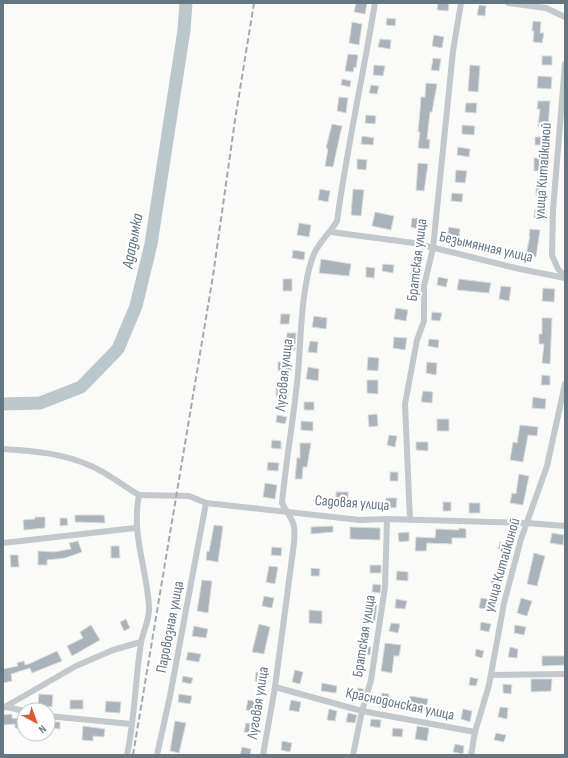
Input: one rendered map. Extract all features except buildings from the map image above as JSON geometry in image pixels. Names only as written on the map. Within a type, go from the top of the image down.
[{"type":"street","name":"Луговая улица","points":[[263,755],[275,687],[296,527],[293,519],[286,511],[282,503],[295,403],[309,271],[317,246],[331,232],[337,221],[357,93],[367,51],[375,3]]},
{"type":"street","name":"Братская улица","points":[[410,520],[405,404],[417,340],[424,322],[424,286],[433,248],[452,67],[461,3]]},
{"type":"street","points":[[508,3],[546,8],[565,17]]},
{"type":"street","name":"улица Китайкиной","points":[[565,64],[554,195],[552,255],[558,268],[565,277]]},
{"type":"street","name":"Безымянная улица","points":[[331,232],[433,248],[520,269],[565,277]]},
{"type":"street","name":"улица Китайкиной","points":[[471,755],[475,732],[491,675],[504,603],[521,539],[547,466],[565,384]]},
{"type":"street","points":[[3,449],[43,452],[72,459],[92,466],[139,495],[135,528],[147,586],[149,609],[141,642],[135,705],[127,755]]},
{"type":"street","name":"Садовая улица","points":[[139,495],[189,496],[206,503],[360,520],[387,519],[527,523],[565,526]]},
{"type":"street","name":"Паровозная улица","points":[[157,755],[170,696],[206,503]]},
{"type":"street","name":"Братская улица","points":[[353,755],[362,711],[371,680],[384,587],[387,519]]},
{"type":"street","points":[[3,542],[135,528]]},
{"type":"street","points":[[5,707],[76,666],[113,650],[141,642]]},
{"type":"street","points":[[491,675],[565,674]]},
{"type":"street","name":"Краснодонская улица","points":[[275,687],[362,711],[475,732]]},
{"type":"street","points":[[5,707],[16,709]]},
{"type":"street","points":[[56,717],[131,724]]},
{"type":"waterway","name":"Ададымка","points":[[3,404],[40,403],[81,387],[118,349],[136,306],[151,244],[184,30],[186,3]]},
{"type":"railway","points":[[133,755],[213,276],[235,120],[254,3]]}]
